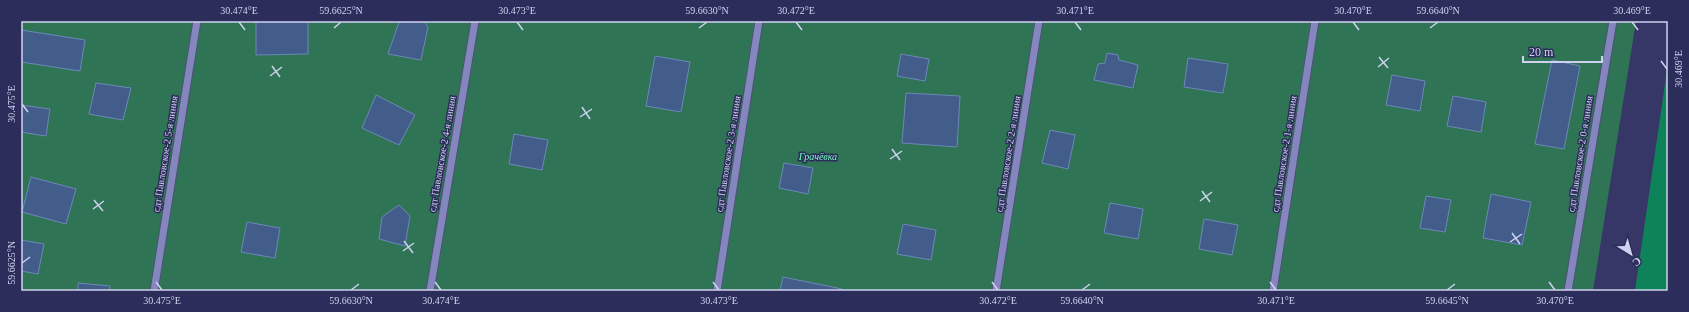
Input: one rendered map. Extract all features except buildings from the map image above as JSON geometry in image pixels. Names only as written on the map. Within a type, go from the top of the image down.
[{"type":"lane","name":"сдт Павловское-2 5-я линия","points":[[154,291],[197,21]]},
{"type":"lane","name":"сдт Павловское-2 4-я линия","points":[[430,291],[475,21]]},
{"type":"lane","name":"сдт Павловское-2 3-я линия","points":[[717,291],[759,21]]},
{"type":"lane","name":"сдт Павловское-2 2-я линия","points":[[996,291],[1039,21]]},
{"type":"lane","name":"сдт Павловское-2 1-я линия","points":[[1273,291],[1315,21]]},
{"type":"lane","name":"сдт Павловское-2 0-я линия","points":[[1568,291],[1613,21]]},
{"type":"green space","name":"Грачёвка","points":[[21,21],[1636,21],[1593,291],[21,291]]},
{"type":"green space","points":[[1668,63],[1668,291],[1635,291]]}]
